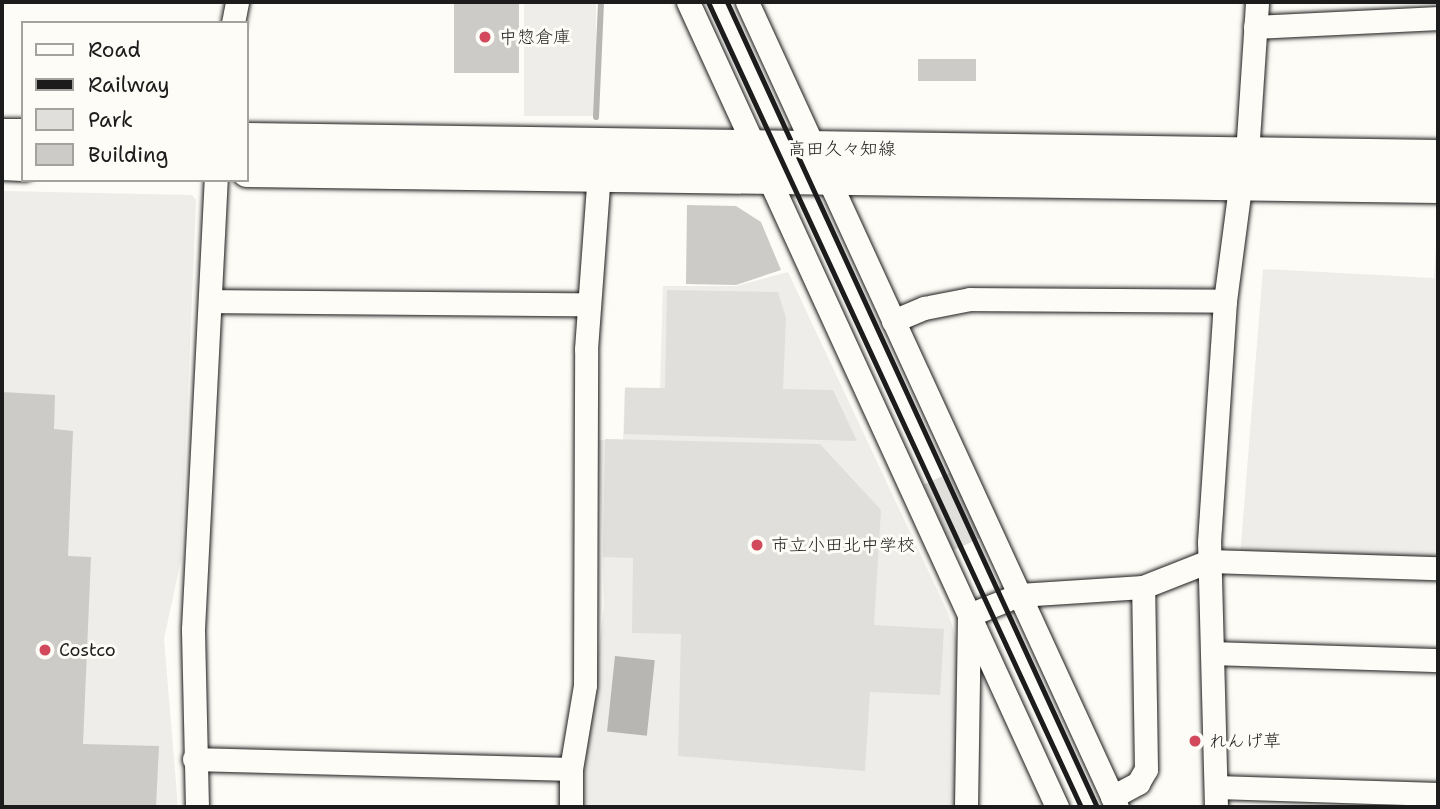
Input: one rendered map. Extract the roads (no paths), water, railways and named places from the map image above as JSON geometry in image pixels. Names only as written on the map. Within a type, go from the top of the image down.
[{"type":"main road","points":[[2,135],[21,135]]},
{"type":"main road","name":"高田久々知線","points":[[248,139],[822,164],[1244,167],[1438,156]]},
{"type":"main road","points":[[2,163],[21,164]]},
{"type":"main road","name":"高田久々知線","points":[[248,170],[599,174],[762,163]]},
{"type":"main road","name":"高田久々知線","points":[[1244,167],[1438,186]]},
{"type":"street","points":[[233,21],[237,2]]},
{"type":"street","points":[[688,2],[1057,807]]},
{"type":"street","points":[[747,2],[1114,802],[1138,783],[1146,769],[1143,587]]},
{"type":"street","points":[[1257,2],[1244,167],[1225,301],[1209,561],[1214,653],[1216,797],[1438,794]]},
{"type":"street","points":[[1255,27],[1438,18]]},
{"type":"street","points":[[571,807],[570,769],[585,685],[583,467],[589,304],[599,174]]},
{"type":"street","points":[[197,807],[193,629],[216,182]]},
{"type":"street","points":[[893,321],[924,308],[970,299],[1225,301]]},
{"type":"street","points":[[211,301],[589,304]]},
{"type":"street","points":[[969,615],[1019,595],[1143,587],[1209,561],[1438,568]]},
{"type":"street","points":[[966,807],[969,615]]},
{"type":"street","points":[[1214,653],[1438,660]]},
{"type":"street","points":[[194,760],[570,769]]},
{"type":"waterway","points":[[596,117],[601,2]]},
{"type":"railway","points":[[708,2],[1081,807]]},
{"type":"railway","points":[[727,2],[1097,807]]},
{"type":"place","name":"中惣倉庫","points":[[485,37]]},
{"type":"place","name":"市立小田北中学校","points":[[757,545]]},
{"type":"place","name":"Costco","points":[[45,650]]},
{"type":"place","name":"れんげ草","points":[[1195,741]]}]
